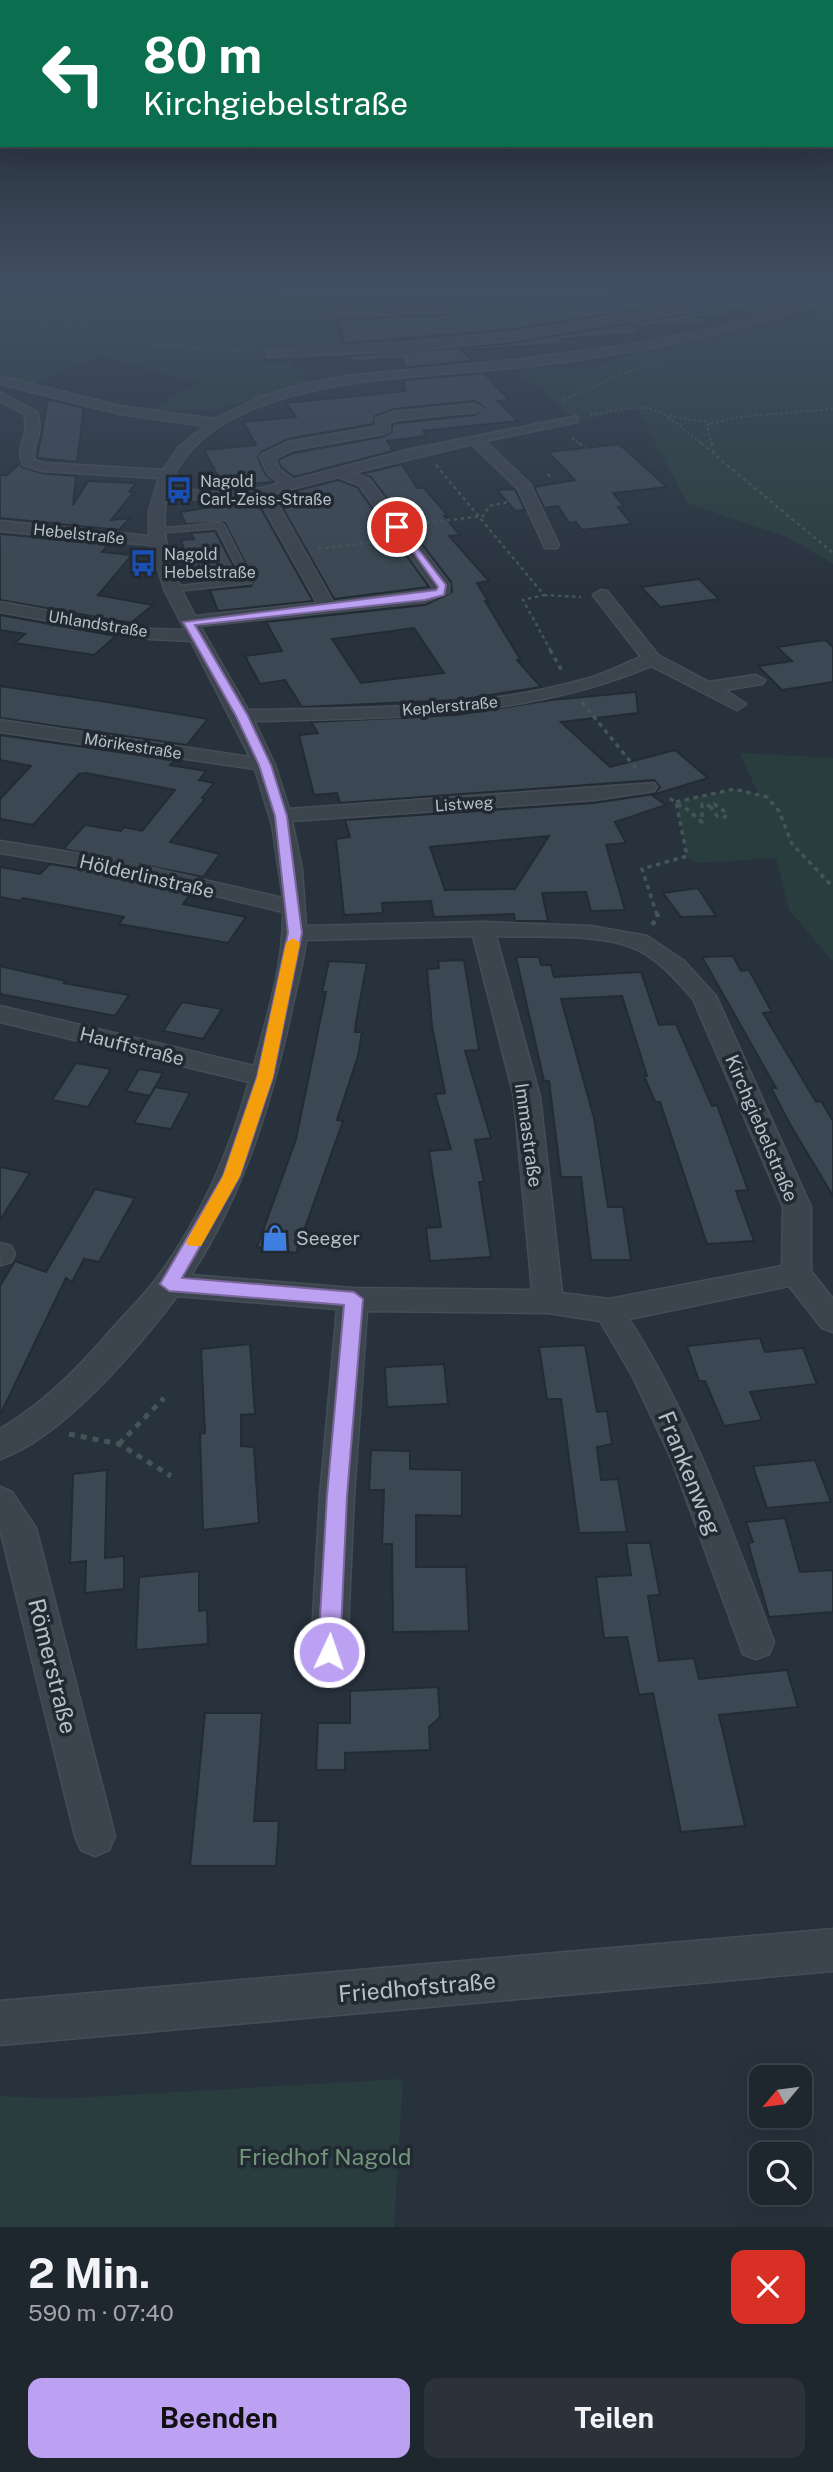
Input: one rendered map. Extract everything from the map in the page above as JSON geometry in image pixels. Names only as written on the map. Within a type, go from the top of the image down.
[{"type":"street","points":[[28,387],[120,410],[216,423]]},
{"type":"street","points":[[0,1446],[34,1427],[80,1387],[169,1284],[231,1176],[265,1077],[295,920],[281,816],[265,765],[242,716],[172,590],[157,536],[162,485],[191,442],[240,409],[315,387]]},
{"type":"street","points":[[0,396],[30,412],[36,429],[26,451],[28,462],[42,467],[162,485],[262,492],[425,451],[572,419]]},
{"type":"street","points":[[290,485],[273,471],[267,457],[288,446],[377,431],[384,428],[381,421],[394,416],[475,408]]},
{"type":"street","points":[[476,440],[525,487],[551,545]]},
{"type":"street","points":[[341,473],[364,482],[402,532]]},
{"type":"street","points":[[262,492],[328,608]]},
{"type":"street","name":"Hebelstraße","points":[[0,526],[157,536]]},
{"type":"street","name":"Uhlandstraße","points":[[0,607],[150,634],[425,597],[441,592],[443,587],[402,532]]},
{"type":"street","points":[[603,597],[652,659],[737,704]]},
{"type":"street","name":"Keplerstraße","points":[[242,716],[405,711],[490,705],[572,687],[652,659]]},
{"type":"street","points":[[707,688],[756,680]]},
{"type":"street","name":"Mörikestraße","points":[[0,726],[265,765]]},
{"type":"street","name":"Listweg","points":[[281,816],[655,791]]},
{"type":"street","name":"Hölderlinstraße","points":[[0,847],[112,865],[237,896],[295,920]]},
{"type":"street","name":"Kirchgiebelstraße","points":[[295,920],[591,933],[639,941],[676,966],[704,996],[797,1207],[796,1274]]},
{"type":"street","name":"Immastraße","points":[[483,929],[527,1097],[548,1302]]},
{"type":"street","name":"Hauffstraße","points":[[0,1014],[265,1077]]},
{"type":"street","points":[[169,1284],[354,1299],[548,1302],[609,1311],[796,1274],[833,1320]]},
{"type":"street","points":[[329,1652],[337,1496],[354,1299]]},
{"type":"street","name":"Frankenweg","points":[[609,1311],[646,1371],[688,1460],[757,1642]]},
{"type":"street","name":"Römerstraße","points":[[0,1502],[19,1528],[95,1836]]},
{"type":"street","name":"Friedhofstraße","points":[[0,2023],[833,1950]]},
{"type":"lane","points":[[157,536],[220,525],[248,581],[172,590]]},
{"type":"path","points":[[572,419],[639,405],[668,416],[714,424]]},
{"type":"path","points":[[715,455],[708,425],[738,416],[833,409]]},
{"type":"path","points":[[668,416],[833,553]]},
{"type":"path","points":[[425,451],[544,595]]},
{"type":"path","points":[[548,474],[551,478]]},
{"type":"path","points":[[296,551],[478,517],[497,502],[531,500]]},
{"type":"path","points":[[603,597],[544,595],[523,600],[572,687],[655,791],[683,806],[702,822],[702,804],[712,805]]},
{"type":"path","points":[[677,803],[734,789],[766,797],[779,811],[792,844],[833,887]]},
{"type":"path","points":[[703,796],[712,805],[729,814],[725,817],[717,816],[712,805]]},
{"type":"path","points":[[646,932],[658,917],[642,869],[687,856],[677,803]]},
{"type":"path","points":[[119,1444],[164,1398]]},
{"type":"path","points":[[34,1427],[119,1444],[172,1476]]},
{"type":"green space","points":[[191,387],[291,387],[217,410],[149,410]]},
{"type":"green space","points":[[539,387],[833,387],[833,564],[787,537],[687,503],[637,408],[575,422]]},
{"type":"green space","points":[[740,753],[833,758],[833,961],[789,910],[776,858],[696,863],[687,856],[676,802],[734,789],[758,794]]},
{"type":"green space","name":"Friedhof Nagold","points":[[403,2079],[394,2227],[0,2227],[0,2096],[57,2099]]},
{"type":"building","points":[[405,387],[497,387],[509,400],[498,401],[518,421],[424,431],[425,436],[387,441],[393,451],[294,477],[281,467],[278,460],[293,453],[382,437],[392,432],[392,425],[397,423],[475,415],[484,407],[475,401],[394,409],[375,416],[373,424],[288,439],[261,452],[258,458],[266,475],[274,482],[219,487],[212,477],[218,476],[204,450],[256,445],[243,422],[296,417],[286,403],[405,391]]},
{"type":"building","points":[[48,399],[84,408],[77,462],[37,458]]},
{"type":"building","points":[[619,444],[667,487],[613,493],[624,506],[618,507],[632,524],[582,530],[576,522],[569,523],[558,506],[544,508],[534,487],[575,480],[548,452]]},
{"type":"building","points":[[20,463],[22,467],[41,473],[76,476],[73,505],[88,481],[136,483],[129,492],[134,492],[111,520],[130,518],[119,530],[0,518],[0,475],[7,475]]},
{"type":"building","points":[[402,464],[417,488],[424,488],[448,516],[444,516],[460,535],[449,536],[489,581],[477,583],[488,601],[485,601],[520,659],[517,660],[541,687],[458,700],[302,707],[285,680],[260,684],[245,656],[282,651],[266,622],[425,605],[452,592],[451,582],[371,477],[362,474]],"holes":[[[414,628],[444,673],[361,683],[332,639]]]},
{"type":"building","points":[[338,480],[357,487],[429,587],[334,599],[276,496]]},
{"type":"building","points":[[514,489],[525,510],[515,511],[497,490]]},
{"type":"building","points":[[256,500],[313,601],[218,611],[210,590],[251,586],[254,580],[225,523],[186,524],[180,512],[231,504],[229,501]]},
{"type":"building","points":[[215,531],[239,577],[206,580],[199,565],[192,571],[181,540],[194,539],[191,533]]},
{"type":"building","points":[[0,534],[109,544],[102,552],[132,555],[98,595],[153,605],[131,623],[0,600]]},
{"type":"building","points":[[699,579],[719,599],[660,607],[641,587]]},
{"type":"building","points":[[0,615],[116,636],[94,655],[15,643],[25,634],[0,630]]},
{"type":"building","points":[[825,640],[833,647],[833,682],[782,690],[758,666],[792,661],[777,647]]},
{"type":"building","points":[[0,686],[208,719],[187,745],[0,718]]},
{"type":"building","points":[[636,692],[638,713],[561,722],[610,767],[675,750],[708,778],[652,795],[666,805],[615,822],[626,843],[606,845],[625,910],[591,911],[586,892],[542,893],[548,921],[515,921],[514,914],[434,917],[431,901],[382,903],[383,913],[344,915],[336,839],[350,837],[345,820],[594,803],[654,794],[660,787],[654,780],[340,803],[337,793],[314,795],[299,735],[318,733],[311,722],[456,715],[551,700]],"holes":[[[549,836],[515,889],[445,890],[430,847]]]},
{"type":"building","points":[[0,735],[175,760],[170,765],[206,771],[199,780],[214,783],[202,798],[205,799],[170,842],[220,854],[203,877],[63,849],[85,825],[121,831],[124,827],[142,831],[175,790],[86,773],[79,774],[33,825],[0,819],[0,799],[31,766],[0,760]]},
{"type":"building","points":[[50,864],[111,874],[191,893],[183,904],[246,917],[228,943],[119,924],[124,917],[23,898],[20,901],[0,897],[0,867],[40,874]]},
{"type":"building","points":[[698,888],[716,916],[681,917],[663,893]]},
{"type":"building","points":[[733,956],[741,971],[749,970],[772,1012],[763,1013],[816,1102],[821,1101],[833,1121],[833,1196],[791,1126],[771,1088],[776,1088],[702,957]]},
{"type":"building","points":[[516,957],[539,957],[541,965],[551,965],[554,977],[641,972],[659,1025],[676,1024],[712,1106],[717,1105],[748,1190],[736,1191],[754,1241],[707,1244],[660,1102],[655,1102],[644,1076],[647,1076],[622,996],[561,999],[594,1118],[608,1207],[623,1207],[631,1260],[591,1260],[581,1177],[561,1177],[549,1081],[544,1081]]},
{"type":"building","points":[[464,960],[479,1050],[465,1051],[491,1138],[475,1140],[484,1182],[479,1182],[491,1257],[430,1261],[426,1228],[441,1227],[429,1151],[451,1149],[435,1094],[445,1093],[432,1026],[427,969],[439,968],[438,961]]},
{"type":"building","points":[[329,961],[367,963],[355,1032],[362,1032],[358,1056],[337,1120],[343,1121],[296,1253],[257,1247],[296,1139],[326,992],[322,992]]},
{"type":"building","points":[[0,966],[66,981],[64,983],[129,995],[115,1016],[0,994]]},
{"type":"building","points":[[182,1002],[222,1009],[203,1039],[163,1031]]},
{"type":"building","points":[[76,1063],[111,1069],[88,1107],[52,1100]]},
{"type":"building","points":[[139,1069],[163,1073],[150,1096],[126,1091]]},
{"type":"building","points":[[155,1087],[190,1093],[171,1129],[134,1123]]},
{"type":"building","points":[[0,1167],[30,1173],[0,1220]]},
{"type":"building","points":[[95,1189],[135,1198],[99,1262],[84,1259],[72,1282],[66,1278],[0,1415],[0,1286],[15,1261],[46,1272]]},
{"type":"building","points":[[760,1338],[765,1352],[803,1348],[817,1384],[750,1392],[762,1420],[724,1426],[705,1381],[699,1381],[687,1346]]},
{"type":"building","points":[[250,1344],[255,1414],[241,1415],[241,1446],[254,1447],[259,1523],[203,1530],[200,1434],[205,1433],[201,1349]]},
{"type":"building","points":[[585,1345],[597,1412],[607,1411],[612,1444],[597,1447],[601,1480],[618,1479],[627,1532],[579,1533],[561,1399],[547,1399],[539,1347]]},
{"type":"building","points":[[444,1364],[448,1404],[387,1407],[385,1367]]},
{"type":"building","points":[[371,1450],[410,1451],[410,1469],[462,1470],[462,1516],[416,1515],[416,1567],[466,1567],[469,1631],[393,1632],[392,1544],[382,1544],[384,1490],[369,1490]]},
{"type":"building","points":[[815,1460],[831,1502],[767,1508],[753,1466]]},
{"type":"building","points":[[107,1470],[105,1558],[124,1556],[124,1589],[85,1593],[86,1561],[70,1563],[73,1474]]},
{"type":"building","points":[[785,1518],[800,1572],[833,1570],[833,1612],[769,1617],[748,1543],[753,1542],[746,1522]]},
{"type":"building","points":[[626,1543],[650,1543],[660,1595],[648,1596],[659,1661],[694,1658],[699,1679],[787,1670],[798,1707],[719,1715],[745,1826],[681,1832],[653,1693],[639,1695],[627,1637],[604,1638],[596,1577],[631,1575]]},
{"type":"building","points":[[199,1571],[199,1611],[207,1610],[208,1644],[136,1650],[139,1577]]},
{"type":"building","points":[[438,1687],[440,1717],[429,1727],[430,1750],[345,1753],[345,1770],[316,1770],[318,1723],[350,1723],[350,1691]]},
{"type":"building","points":[[205,1713],[262,1713],[254,1821],[279,1821],[276,1866],[190,1866]]},
{"type":"slow traffic","points":[[195,1242],[231,1176],[265,1077],[293,943]]},
{"type":"place","name":"Nagold Carl-Zeiss-Straße","points":[[179,490]]},
{"type":"place","name":"Nagold Hebelstraße","points":[[143,563]]},
{"type":"place","name":"Seeger","points":[[275,1238]]},
{"type":"route","points":[[329,1652],[337,1496],[354,1299],[169,1284],[231,1176],[265,1077],[295,933],[281,816],[265,765],[216,667],[188,622],[425,597],[441,592],[443,587],[397,527]]}]
